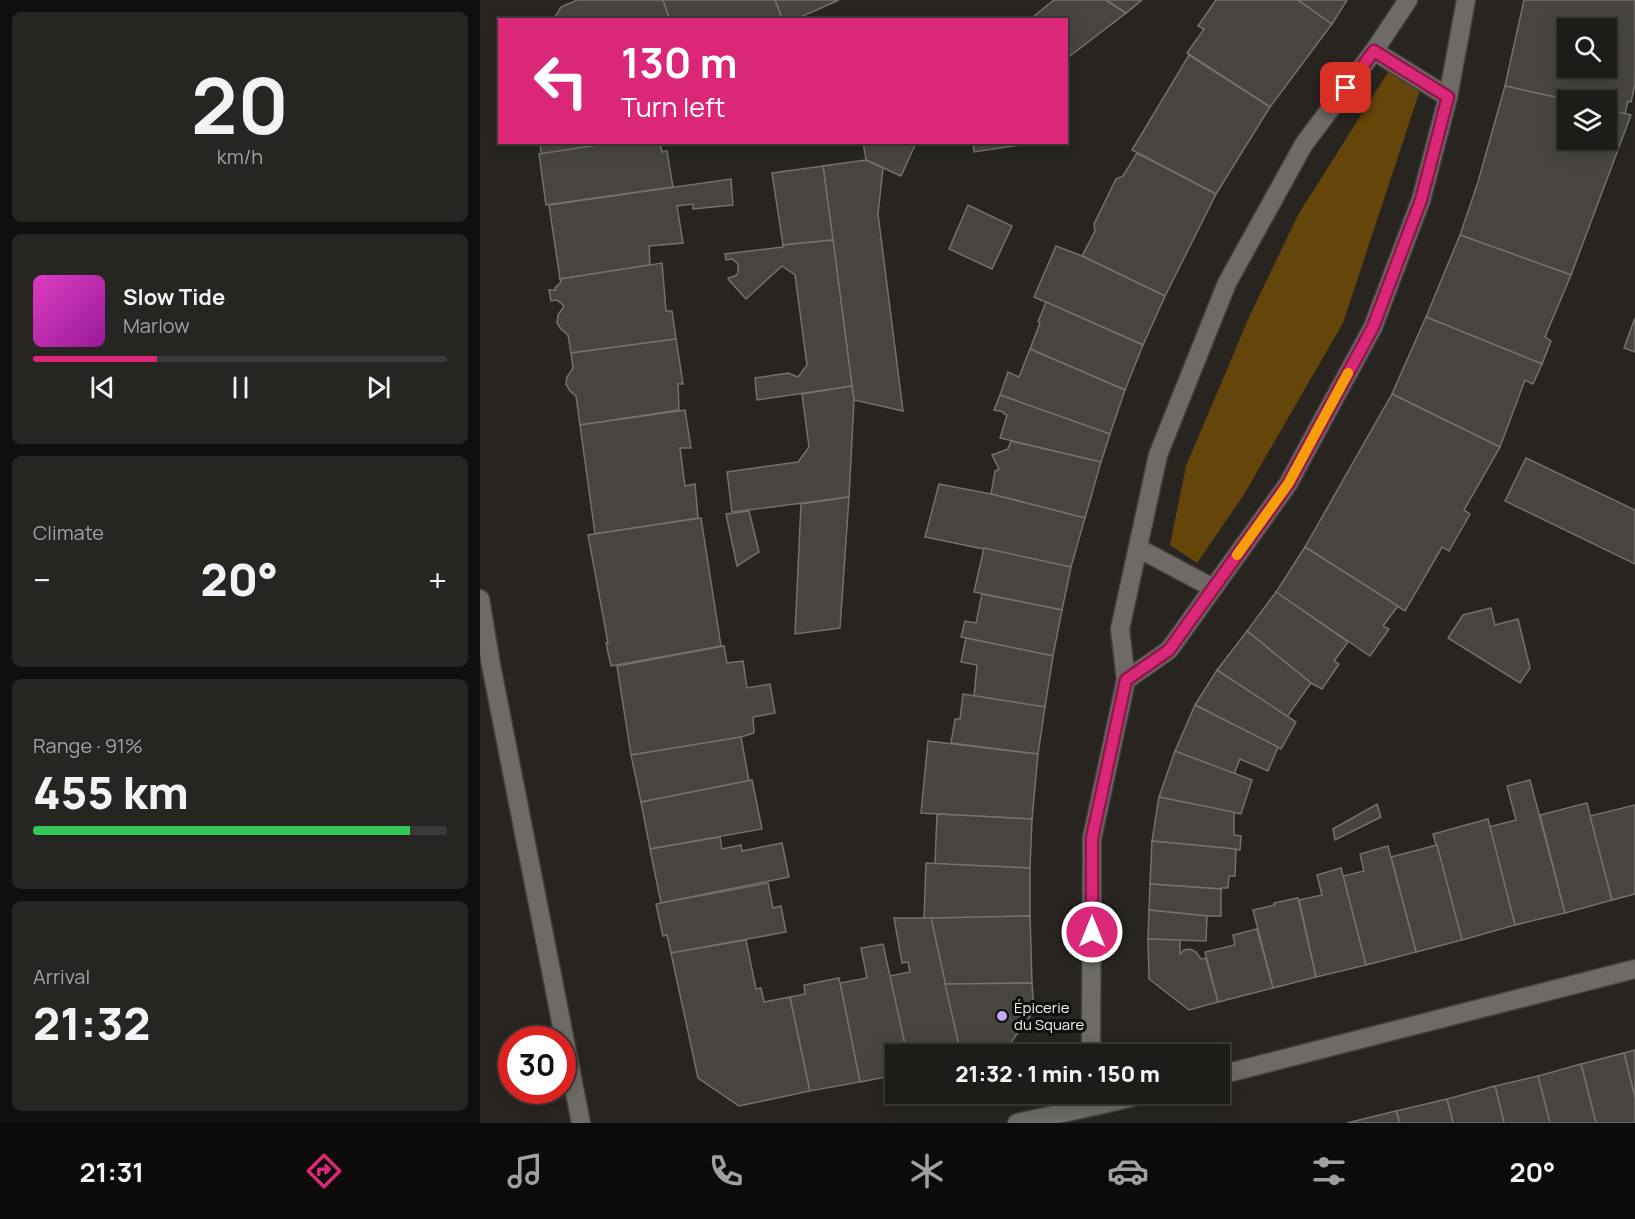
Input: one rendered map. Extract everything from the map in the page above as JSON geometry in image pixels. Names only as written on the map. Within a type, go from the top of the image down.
[{"type":"street","points":[[1092,1044],[1092,838],[1126,680],[1120,629],[1158,455],[1227,283],[1304,144],[1374,51],[1408,0]]},
{"type":"street","points":[[1126,680],[1169,650],[1288,484],[1373,327],[1421,200],[1448,97],[1466,0]]},
{"type":"street","points":[[1374,51],[1448,97]]},
{"type":"street","points":[[1138,548],[1213,588]]},
{"type":"street","points":[[480,599],[485,666],[581,1123]]},
{"type":"street","points":[[1230,1072],[1635,969]]},
{"type":"street","points":[[1017,1123],[1082,1104]]},
{"type":"shaded area","points":[[1390,69],[1421,87],[1343,323],[1243,496],[1197,563],[1170,545],[1186,466],[1250,315],[1298,215]]},
{"type":"building","points":[[577,0],[663,0],[669,18],[554,18],[561,7]]},
{"type":"building","points":[[663,0],[775,0],[782,18],[669,18]]},
{"type":"building","points":[[775,0],[839,0],[798,18],[782,18]]},
{"type":"building","points":[[1054,0],[1106,0],[1126,13],[1068,57],[1068,18],[1032,18]]},
{"type":"building","points":[[1106,0],[1142,0],[1126,13]]},
{"type":"building","points":[[1216,0],[1298,0],[1332,24],[1270,107],[1187,53],[1204,29],[1198,26]]},
{"type":"building","points":[[1298,0],[1347,0],[1332,24]]},
{"type":"building","points":[[1524,0],[1635,0],[1635,84],[1631,102],[1628,101],[1625,114],[1617,112],[1617,90],[1557,90],[1557,97],[1505,86]]},
{"type":"building","points":[[1189,55],[1270,107],[1216,194],[1132,150]]},
{"type":"building","points":[[1505,86],[1557,97],[1557,150],[1617,150],[1617,112],[1631,115],[1571,275],[1460,235],[1478,182]]},
{"type":"building","points":[[540,144],[605,144],[541,154]]},
{"type":"building","points":[[605,144],[660,144],[662,152],[667,151],[673,187],[546,205],[539,154]]},
{"type":"building","points":[[863,144],[916,144],[901,176],[866,160]]},
{"type":"building","points":[[973,144],[1020,144],[1020,145],[974,152]]},
{"type":"building","points":[[1137,153],[1216,194],[1165,296],[1082,256],[1095,231],[1094,224],[1116,179],[1123,176]]},
{"type":"building","points":[[866,160],[883,168],[878,214],[903,411],[854,400],[823,166]]},
{"type":"building","points":[[823,166],[833,240],[783,245],[772,173]]},
{"type":"building","points":[[731,179],[733,205],[693,209],[693,204],[677,206],[683,243],[649,246],[650,265],[560,279],[549,205]]},
{"type":"building","points":[[968,205],[1012,226],[992,269],[949,249]]},
{"type":"building","points":[[1460,235],[1571,275],[1545,337],[1551,341],[1542,364],[1426,317]]},
{"type":"building","points":[[833,240],[852,386],[757,400],[755,378],[788,373],[798,377],[807,365],[795,275],[782,266],[746,299],[728,278],[738,273],[738,264],[732,259],[726,260],[725,254]]},
{"type":"building","points":[[1056,246],[1165,296],[1143,345],[1034,297]]},
{"type":"building","points":[[662,263],[666,311],[672,311],[676,339],[571,353],[568,335],[557,323],[558,315],[564,306],[557,300],[551,301],[549,290],[556,290],[555,288],[561,282],[560,279]]},
{"type":"building","points":[[1046,302],[1143,345],[1125,390],[1030,349]]},
{"type":"building","points":[[1426,317],[1542,364],[1533,384],[1525,380],[1500,447],[1392,394]]},
{"type":"building","points":[[1635,318],[1635,352],[1624,348]]},
{"type":"building","points":[[676,339],[683,384],[678,384],[679,410],[580,425],[576,396],[566,384],[567,377],[573,368],[571,353]]},
{"type":"building","points":[[1030,349],[1125,390],[1110,434],[1000,395],[1008,372],[1019,377]]},
{"type":"building","points":[[852,386],[854,400],[849,497],[732,512],[727,472],[798,462],[809,447],[802,394]]},
{"type":"building","points":[[1392,394],[1500,447],[1464,510],[1470,514],[1449,551],[1442,547],[1405,611],[1305,547]]},
{"type":"building","points":[[1000,395],[1110,434],[1101,462],[1000,438],[1007,415],[994,410]]},
{"type":"building","points":[[685,410],[691,448],[680,448],[685,486],[695,484],[698,518],[595,534],[580,425]]},
{"type":"building","points":[[1011,441],[1101,462],[1085,518],[991,494],[995,471],[999,469],[992,455],[1008,449]]},
{"type":"building","points":[[1526,458],[1635,510],[1635,564],[1505,501]]},
{"type":"building","points":[[939,484],[991,494],[1085,518],[1071,567],[925,537]]},
{"type":"building","points":[[849,497],[840,628],[795,634],[801,504]]},
{"type":"building","points":[[749,511],[759,552],[737,566],[726,514]]},
{"type":"building","points":[[701,518],[721,646],[611,666],[588,535]]},
{"type":"building","points":[[1305,547],[1398,606],[1383,626],[1389,629],[1370,656],[1276,592]]},
{"type":"building","points":[[984,548],[1071,567],[1062,610],[974,592]]},
{"type":"building","points":[[1276,592],[1348,642],[1334,661],[1339,664],[1322,689],[1311,683],[1247,631]]},
{"type":"building","points":[[982,594],[1062,610],[1053,656],[961,637],[965,621],[976,623]]},
{"type":"building","points":[[1491,608],[1495,625],[1518,619],[1530,668],[1520,683],[1448,638],[1463,615]]},
{"type":"building","points":[[1247,631],[1311,683],[1287,717],[1217,670]]},
{"type":"building","points":[[966,638],[1053,656],[1045,707],[974,696],[977,665],[961,662]]},
{"type":"building","points":[[724,646],[727,663],[743,661],[747,688],[770,684],[775,713],[753,717],[754,733],[741,737],[631,755],[617,666]]},
{"type":"building","points":[[1217,670],[1296,722],[1281,749],[1195,705]]},
{"type":"building","points":[[963,694],[1045,707],[1038,754],[951,743],[955,719],[960,719]]},
{"type":"building","points":[[1195,705],[1278,747],[1268,771],[1240,759],[1234,774],[1175,751]]},
{"type":"building","points":[[741,737],[749,781],[641,802],[631,755]]},
{"type":"building","points":[[928,741],[1038,754],[1032,819],[921,813]]},
{"type":"building","points":[[1175,751],[1252,780],[1241,814],[1159,797]]},
{"type":"building","points":[[752,780],[762,829],[650,849],[641,802]]},
{"type":"building","points":[[1530,780],[1565,913],[1515,925],[1489,827],[1516,820],[1507,786]]},
{"type":"building","points":[[1159,797],[1234,812],[1234,835],[1241,836],[1240,850],[1152,841]]},
{"type":"building","points":[[1587,803],[1612,900],[1565,913],[1540,815]]},
{"type":"building","points":[[1377,804],[1381,817],[1335,840],[1333,829]]},
{"type":"building","points":[[1635,805],[1635,894],[1612,900],[1590,816]]},
{"type":"building","points":[[937,814],[1032,819],[1030,868],[935,864]]},
{"type":"building","points":[[1488,819],[1515,925],[1462,940],[1433,834]]},
{"type":"building","points":[[720,837],[722,849],[741,845],[742,851],[782,843],[789,877],[661,903],[650,849]]},
{"type":"building","points":[[1152,841],[1236,849],[1235,876],[1229,876],[1228,888],[1221,889],[1150,884]]},
{"type":"building","points":[[1437,845],[1462,940],[1416,952],[1391,857]]},
{"type":"building","points":[[1388,846],[1416,952],[1366,965],[1343,876],[1364,871],[1360,854]]},
{"type":"building","points":[[926,863],[1030,868],[1030,916],[924,919]]},
{"type":"building","points":[[1341,868],[1366,965],[1316,977],[1299,900],[1322,895],[1317,875]]},
{"type":"building","points":[[768,883],[773,908],[781,906],[786,932],[671,953],[667,935],[663,936],[656,904]]},
{"type":"building","points":[[1150,884],[1221,889],[1221,916],[1149,910]]},
{"type":"building","points":[[1298,898],[1316,977],[1273,988],[1253,910]]},
{"type":"building","points":[[1149,910],[1207,916],[1206,941],[1148,939]]},
{"type":"building","points":[[1030,916],[1032,983],[945,984],[931,918]]},
{"type":"building","points":[[894,918],[931,918],[959,1044],[905,1044],[889,976],[910,972],[908,962],[902,963]]},
{"type":"building","points":[[1257,929],[1273,988],[1218,1002],[1205,952],[1235,945],[1233,935]]},
{"type":"building","points":[[1148,939],[1180,940],[1180,954],[1190,949],[1196,952],[1201,959],[1206,958],[1218,1002],[1189,1010],[1149,979]]},
{"type":"building","points":[[746,940],[756,989],[761,988],[764,1002],[790,997],[810,1091],[739,1106],[698,1078],[671,953]]},
{"type":"building","points":[[883,944],[905,1044],[885,1044],[885,1077],[860,1082],[840,983],[867,978],[861,948]]},
{"type":"building","points":[[839,978],[860,1082],[810,1091],[790,997],[805,994],[804,985]]},
{"type":"building","points":[[1032,983],[1034,1011],[1010,1044],[959,1044],[945,984]]},
{"type":"building","points":[[1635,1050],[1635,1098],[1624,1053]]},
{"type":"building","points":[[1624,1053],[1635,1098],[1635,1123],[1596,1123],[1581,1064]]},
{"type":"building","points":[[1581,1064],[1596,1123],[1550,1123],[1538,1076]]},
{"type":"building","points":[[1538,1076],[1550,1123],[1504,1123],[1495,1086]]},
{"type":"building","points":[[1495,1086],[1504,1123],[1453,1123],[1447,1099]]},
{"type":"building","points":[[1447,1099],[1453,1123],[1400,1123],[1396,1111]]},
{"type":"building","points":[[1396,1111],[1400,1123],[1347,1123]]},
{"type":"slow traffic","points":[[1237,555],[1288,484],[1348,373]]},
{"type":"place","name":"Épicerie du Square","points":[[1002,1016]]},
{"type":"route","points":[[1092,932],[1092,838],[1126,680],[1169,650],[1288,484],[1373,327],[1421,200],[1448,97],[1374,51],[1346,88]]}]
